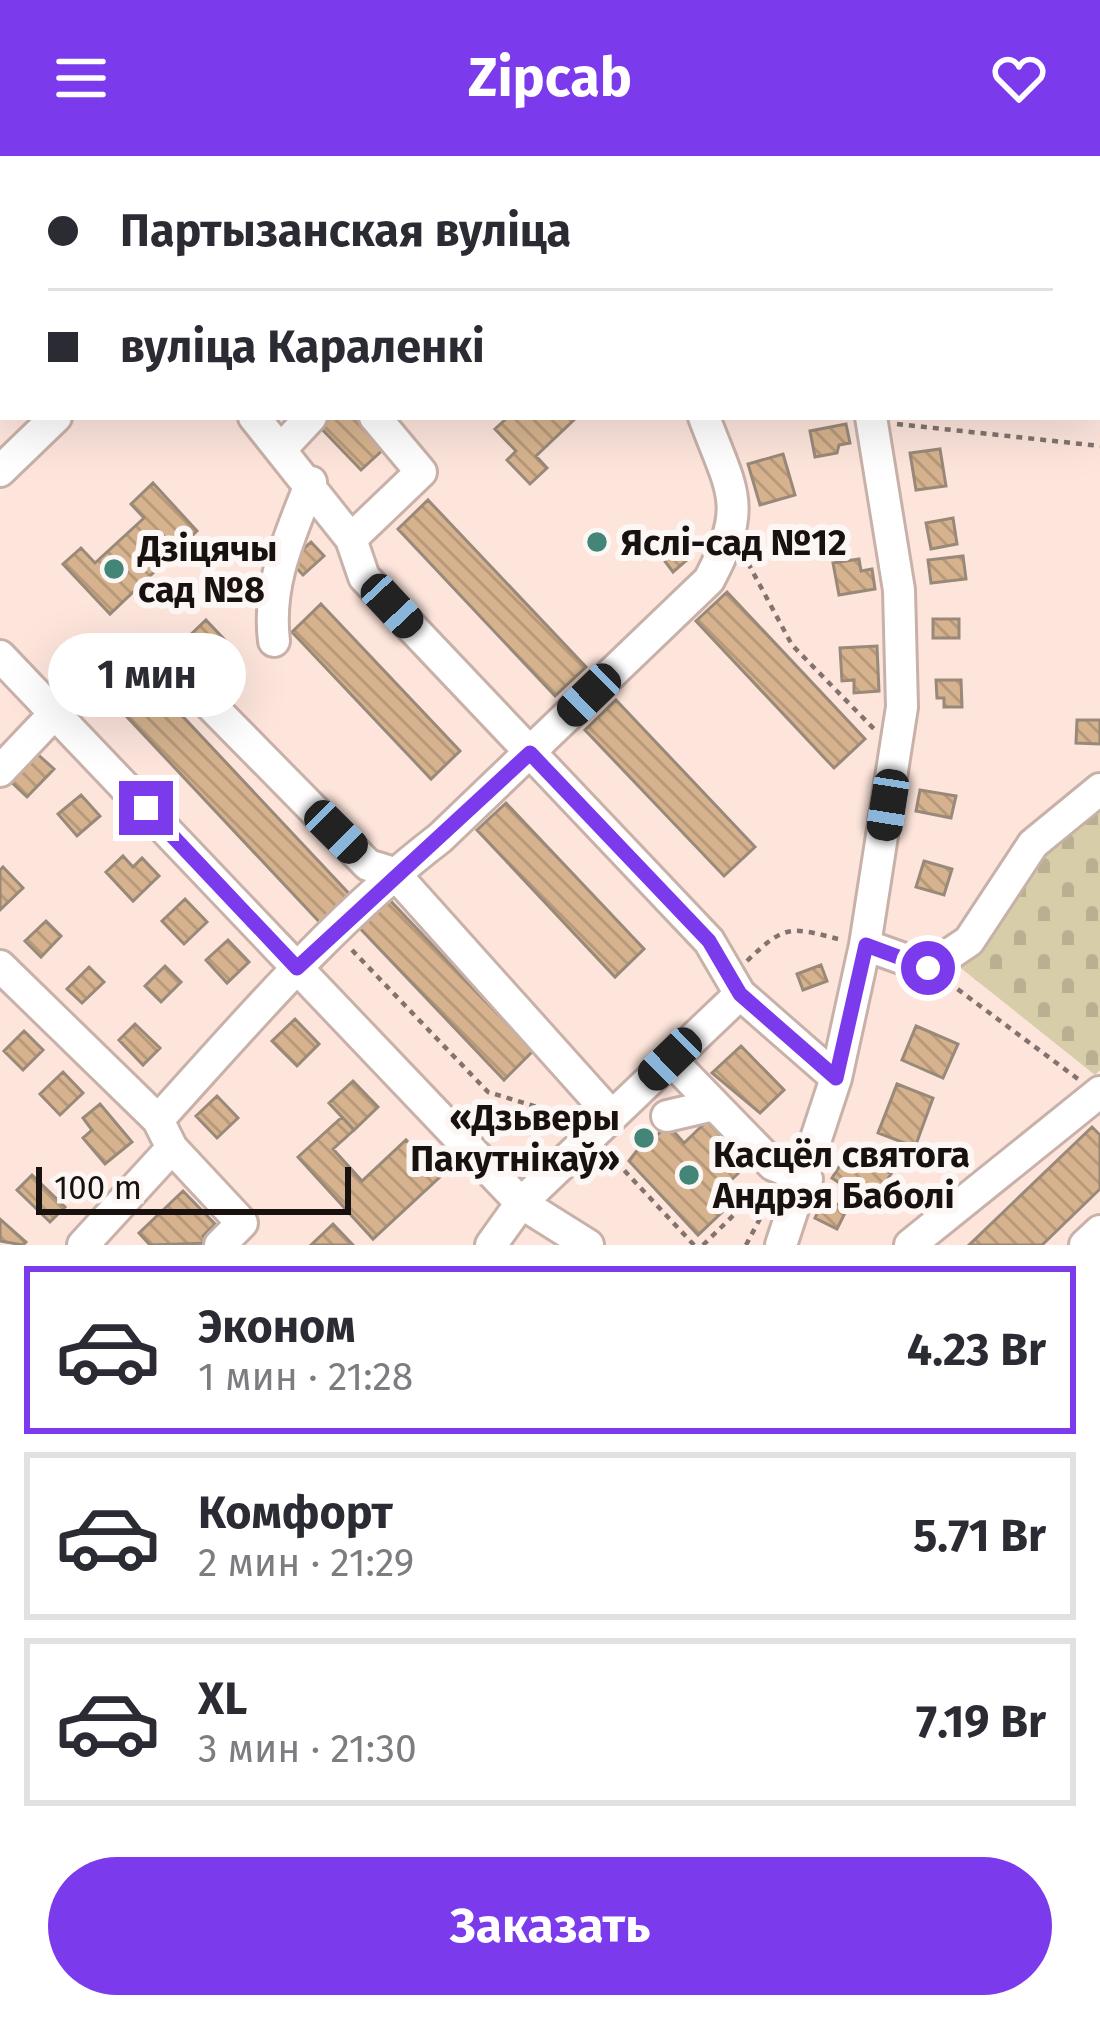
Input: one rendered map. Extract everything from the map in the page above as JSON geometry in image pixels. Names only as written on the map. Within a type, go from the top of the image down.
[{"type":"street","points":[[0,471],[53,420]]},
{"type":"street","points":[[257,420],[311,482],[352,539],[364,577],[709,941],[740,994],[836,1078]]},
{"type":"street","points":[[282,448],[308,420]]},
{"type":"street","points":[[352,539],[422,472],[378,420]]},
{"type":"street","points":[[158,1120],[297,968],[709,580],[733,536],[733,496],[705,420]]},
{"type":"street","points":[[781,1245],[807,1179],[836,1078],[850,942],[902,707],[898,590],[871,420]]},
{"type":"street","points":[[274,641],[270,606],[275,584],[311,482]]},
{"type":"street","points":[[0,656],[521,1204],[588,1245]]},
{"type":"street","points":[[177,671],[368,865],[394,873],[611,1115]]},
{"type":"street","points":[[0,771],[55,713]]},
{"type":"street","points":[[850,942],[928,968],[969,941],[1033,844],[1100,789]]},
{"type":"street","points":[[0,966],[158,1120],[172,1148],[242,1223],[220,1245]]},
{"type":"street","points":[[491,1245],[521,1204],[740,994]]},
{"type":"street","points":[[670,1059],[768,1161],[807,1179]]},
{"type":"street","points":[[910,1245],[1095,1103]]},
{"type":"street","points":[[667,1116],[714,1105]]},
{"type":"street","points":[[88,1243],[172,1148]]},
{"type":"street","points":[[1085,1245],[1100,1231]]},
{"type":"path","points":[[871,420],[1100,446]]},
{"type":"path","points":[[733,536],[792,644],[886,742]]},
{"type":"path","points":[[928,968],[1083,1082],[1095,1103]]},
{"type":"path","points":[[602,1147],[694,1245]]},
{"type":"path","points":[[703,1245],[745,1204],[768,1161]]},
{"type":"path","points":[[746,1245],[765,1208]]},
{"type":"green space","points":[[1100,801],[1100,1070],[1095,1075],[957,965],[1045,849]]},
{"type":"building","points":[[361,420],[386,447],[361,470],[315,422]]},
{"type":"building","points":[[505,420],[574,420],[536,456],[547,468],[530,484],[507,460],[516,451],[495,429]]},
{"type":"building","points":[[846,424],[850,443],[839,445],[837,453],[815,457],[810,431]]},
{"type":"building","points":[[940,449],[946,486],[916,490],[910,453]]},
{"type":"building","points":[[783,454],[795,495],[760,505],[748,464]]},
{"type":"building","points":[[153,483],[197,531],[110,614],[63,564],[81,548],[95,563],[144,518],[131,504]]},
{"type":"building","points":[[428,500],[586,667],[555,696],[398,529]]},
{"type":"building","points":[[953,518],[957,544],[931,549],[926,523]]},
{"type":"building","points":[[673,540],[688,559],[673,572],[658,552]]},
{"type":"building","points":[[311,542],[324,556],[303,575],[290,561]]},
{"type":"building","points":[[963,556],[966,579],[931,583],[928,560]]},
{"type":"building","points":[[859,559],[861,571],[872,569],[875,589],[839,595],[833,563]]},
{"type":"building","points":[[727,592],[865,739],[834,768],[696,621]]},
{"type":"building","points":[[321,604],[460,751],[431,779],[292,632]]},
{"type":"building","points":[[933,619],[959,619],[959,638],[933,638]]},
{"type":"building","points":[[206,620],[238,654],[216,675],[184,641]]},
{"type":"building","points":[[877,646],[879,691],[854,693],[854,680],[842,681],[840,648]]},
{"type":"building","points":[[143,674],[355,900],[325,928],[113,702]]},
{"type":"building","points":[[936,680],[961,680],[962,707],[944,707],[944,698],[937,698]]},
{"type":"building","points":[[616,700],[755,847],[724,876],[585,730]]},
{"type":"building","points":[[1077,720],[1100,720],[1100,744],[1076,743]]},
{"type":"building","points":[[34,751],[54,769],[27,797],[8,779]]},
{"type":"building","points":[[920,790],[956,796],[951,818],[916,811]]},
{"type":"building","points":[[81,795],[100,816],[77,836],[58,814]]},
{"type":"building","points":[[506,803],[644,949],[615,977],[477,830]]},
{"type":"building","points":[[123,856],[133,867],[142,858],[159,876],[133,901],[106,872]]},
{"type":"building","points":[[924,861],[952,869],[944,895],[916,887]]},
{"type":"building","points":[[3,867],[23,888],[0,910],[0,870]]},
{"type":"building","points":[[384,894],[533,1051],[504,1080],[354,922]]},
{"type":"building","points":[[185,899],[207,922],[184,944],[162,921]]},
{"type":"building","points":[[46,921],[61,936],[41,957],[25,941]]},
{"type":"building","points":[[228,940],[249,962],[227,983],[206,960]]},
{"type":"building","points":[[821,965],[827,981],[803,990],[797,974]]},
{"type":"building","points":[[165,966],[181,982],[161,1002],[145,986]]},
{"type":"building","points":[[89,967],[104,982],[82,1003],[67,989]]},
{"type":"building","points":[[295,1019],[319,1044],[297,1066],[272,1041]]},
{"type":"building","points":[[135,1024],[160,1048],[143,1065],[119,1040]]},
{"type":"building","points":[[916,1026],[958,1044],[943,1078],[902,1060]]},
{"type":"building","points":[[24,1031],[43,1050],[23,1070],[4,1051]]},
{"type":"building","points":[[741,1046],[784,1090],[760,1113],[712,1073]]},
{"type":"building","points":[[63,1072],[83,1093],[60,1115],[40,1094]]},
{"type":"building","points":[[353,1081],[378,1107],[354,1130],[329,1103]]},
{"type":"building","points":[[897,1084],[933,1098],[915,1147],[878,1133]]},
{"type":"building","points":[[217,1096],[238,1118],[217,1138],[196,1116]]},
{"type":"building","points":[[100,1104],[132,1142],[105,1164],[83,1138],[92,1130],[83,1118]]},
{"type":"building","points":[[342,1117],[354,1130],[333,1149],[362,1181],[406,1140],[440,1177],[373,1239],[298,1157]]},
{"type":"building","name":"Касцёл святога Андрэя Баболі","points":[[707,1121],[748,1164],[726,1185],[737,1198],[698,1235],[629,1161],[651,1132],[655,1137],[668,1125],[684,1143]]},
{"type":"building","points":[[1092,1127],[1100,1135],[1100,1189],[1042,1245],[969,1245]]},
{"type":"building","points":[[852,1147],[891,1174],[871,1204],[832,1178]]},
{"type":"building","points":[[32,1175],[65,1207],[50,1222],[17,1190]]},
{"type":"building","points":[[183,1191],[215,1224],[203,1236],[210,1243],[150,1245],[139,1233]]},
{"type":"building","points":[[824,1198],[847,1209],[837,1229],[815,1218]]},
{"type":"building","points":[[0,1219],[26,1242],[23,1245],[0,1241]]},
{"type":"building","points":[[333,1224],[353,1245],[311,1245]]},
{"type":"place","name":"Яслі-сад №12","points":[[597,542]]},
{"type":"place","name":"Дзіцячы сад №8","points":[[114,569]]},
{"type":"place","name":"«Дзьверы Пакутнікаў»","points":[[644,1138]]},
{"type":"place","name":"Касцёл святога Андрэя Баболі","points":[[689,1175]]},
{"type":"route","points":[[146,808],[297,968],[394,873],[440,838],[530,753],[709,941],[740,994],[836,1078],[866,945],[928,968]]}]
